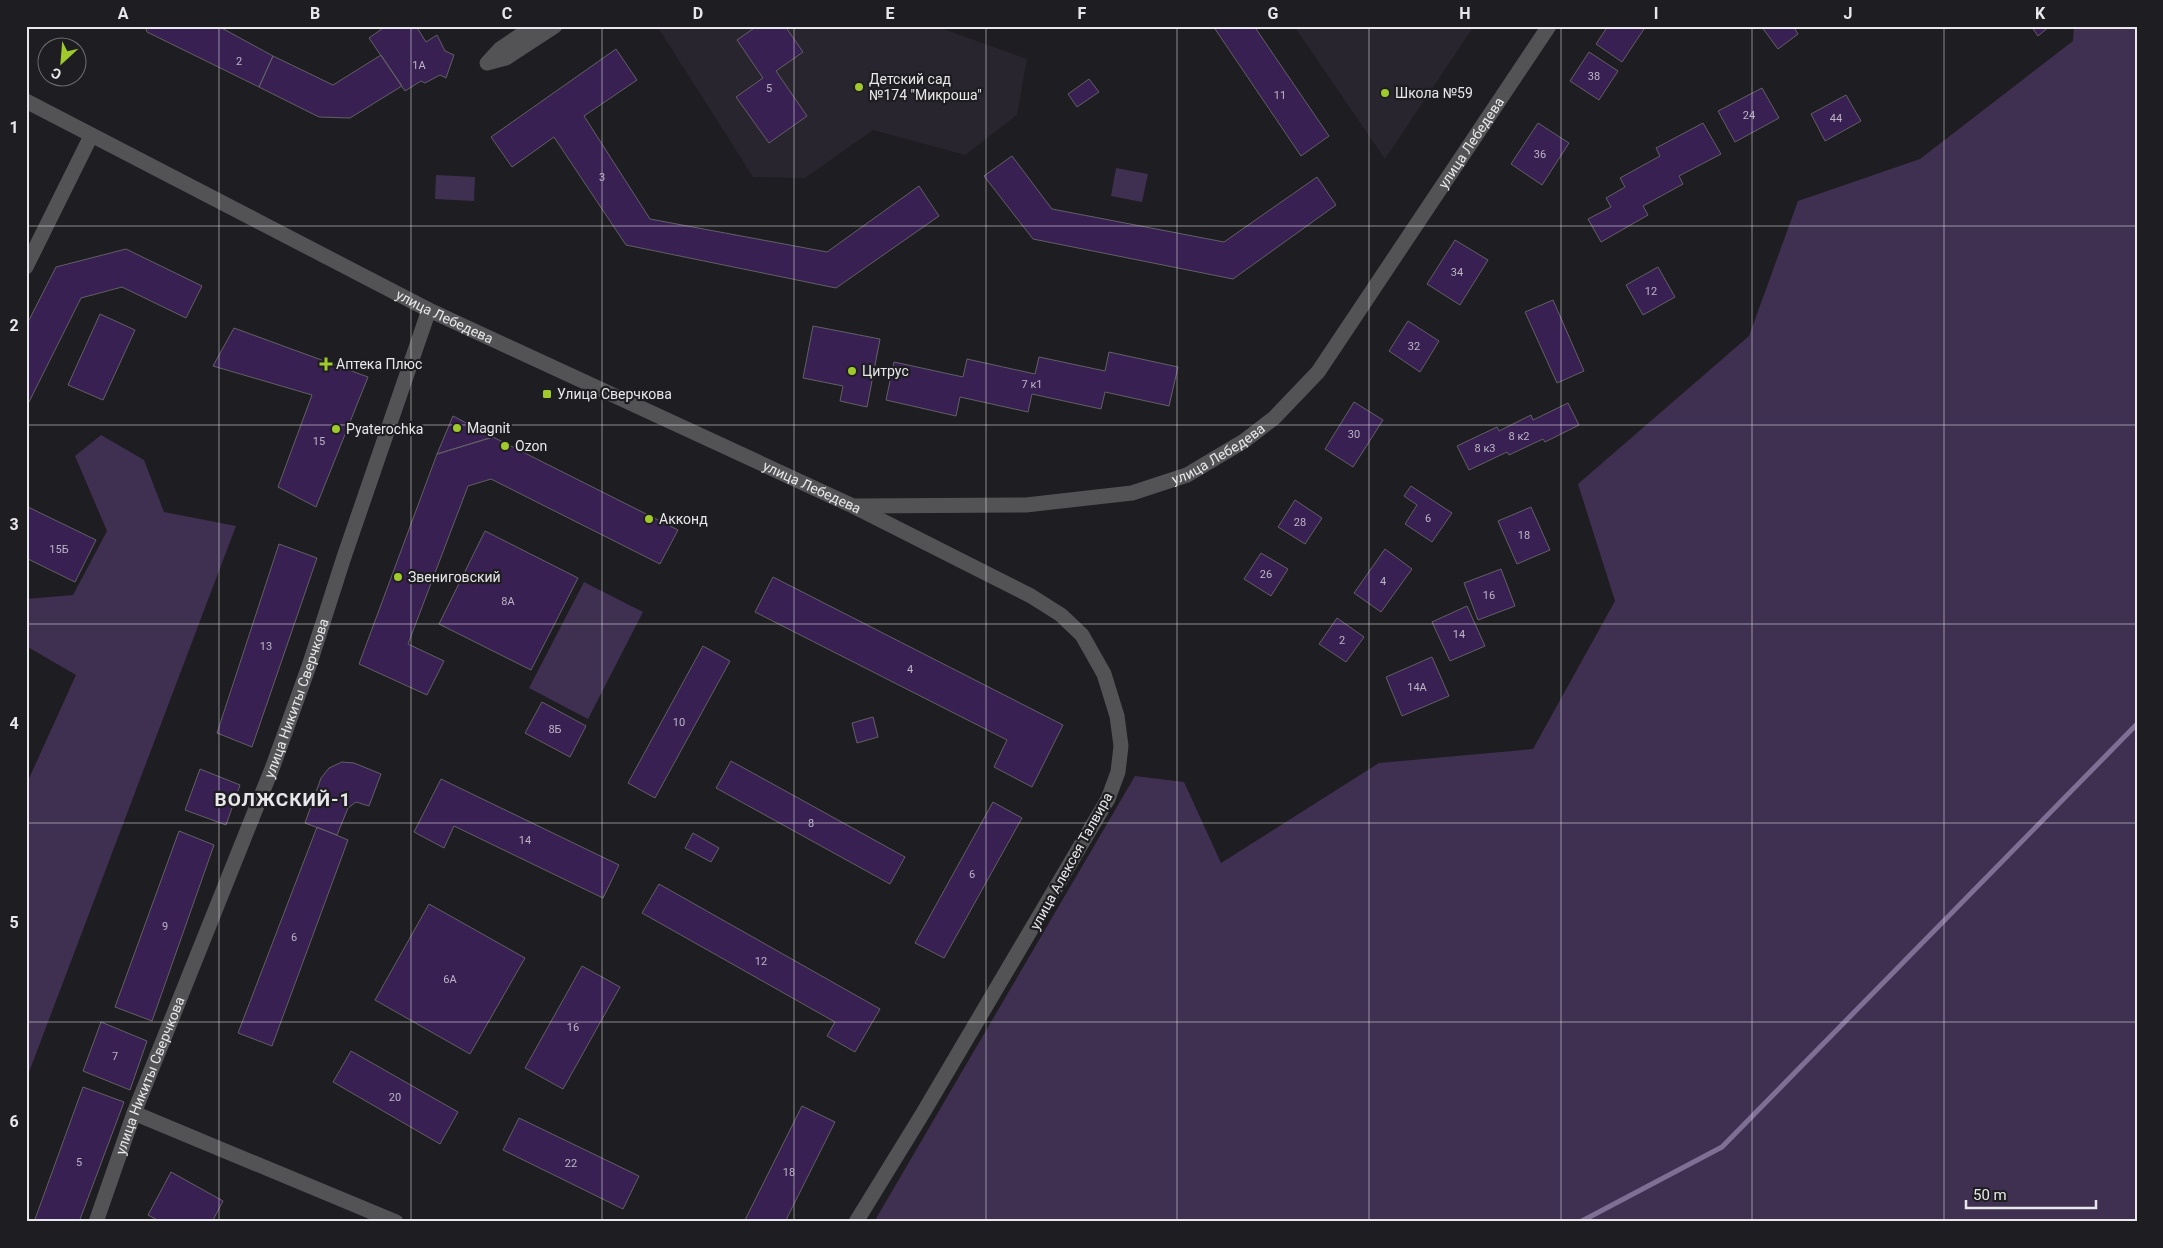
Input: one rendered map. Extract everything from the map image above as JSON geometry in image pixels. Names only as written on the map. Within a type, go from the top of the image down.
[{"type":"street","points":[[534,26],[500,49],[487,63],[506,58],[555,26]]},
{"type":"street","name":"улица Лебедева","points":[[26,101],[429,310],[853,506],[1026,505],[1132,493],[1188,475],[1244,441],[1274,418],[1318,372],[1549,26]]},
{"type":"street","points":[[26,267],[91,136]]},
{"type":"street","name":"улица Никиты Сверчкова","points":[[96,1222],[134,1113],[267,780],[306,676],[344,558],[429,310]]},
{"type":"street","name":"улица Алексея Талвира","points":[[853,506],[1031,596],[1061,615],[1082,635],[1104,674],[1117,716],[1121,746],[1118,772],[1108,799],[1091,831],[856,1222]]},
{"type":"street","points":[[134,1113],[396,1222]]},
{"type":"shaded area","name":"Детский сад №174 \"Микроша\"","points":[[657,26],[935,26],[1027,59],[1017,115],[965,155],[873,130],[805,178],[753,177]]},
{"type":"shaded area","name":"Школа №59","points":[[1294,26],[1474,26],[1385,159]]},
{"type":"shaded area","points":[[2074,26],[2137,26],[2137,1222],[874,1222],[1135,776],[1184,782],[1221,863],[1379,763],[1533,749],[1615,601],[1578,484],[1749,336],[1798,201],[1920,159],[2073,41]]},
{"type":"shaded area","points":[[1116,168],[1148,174],[1142,202],[1111,196]]},
{"type":"shaded area","points":[[436,175],[475,177],[474,201],[435,199]]},
{"type":"shaded area","points":[[101,435],[144,460],[164,512],[236,526],[26,1080],[26,785],[76,675],[26,646],[26,599],[73,595],[107,531],[75,456]]},
{"type":"shaded area","points":[[584,582],[643,612],[588,719],[529,688]]},
{"type":"building","points":[[145,26],[218,26],[273,56],[259,87],[147,32]]},
{"type":"building","points":[[386,26],[416,26],[426,42],[437,35],[445,51],[454,55],[446,78],[440,75],[425,83],[421,81],[405,91],[369,38]]},
{"type":"building","points":[[757,26],[785,26],[803,52],[776,71],[807,116],[769,143],[736,97],[763,78],[737,40]]},
{"type":"building","points":[[1213,26],[1254,26],[1329,136],[1301,156]]},
{"type":"building","points":[[1608,26],[1646,26],[1622,62],[1596,44]]},
{"type":"building","points":[[1761,26],[1793,26],[1798,34],[1778,49]]},
{"type":"building","points":[[2031,26],[2050,26],[2038,36]]},
{"type":"building","points":[[616,49],[637,80],[584,116],[650,219],[827,252],[919,186],[939,216],[836,288],[626,245],[554,137],[512,167],[491,137]]},
{"type":"building","points":[[1589,52],[1618,71],[1599,100],[1570,81]]},
{"type":"building","points":[[381,55],[402,86],[350,118],[319,117],[259,87],[273,56],[333,85]]},
{"type":"building","points":[[1089,79],[1099,92],[1077,107],[1068,94]]},
{"type":"building","points":[[1762,88],[1779,118],[1735,142],[1718,111]]},
{"type":"building","points":[[1846,95],[1861,121],[1825,141],[1811,114]]},
{"type":"building","points":[[1538,123],[1569,143],[1542,185],[1511,164]]},
{"type":"building","points":[[1703,123],[1721,154],[1679,176],[1683,184],[1643,206],[1648,215],[1601,242],[1588,219],[1611,207],[1606,198],[1625,187],[1620,178],[1660,156],[1656,148]]},
{"type":"building","points":[[1012,156],[1052,209],[1224,242],[1317,177],[1336,205],[1233,279],[1033,239],[984,176]]},
{"type":"building","points":[[1455,240],[1488,260],[1460,305],[1427,284]]},
{"type":"building","points":[[126,249],[202,286],[186,318],[122,287],[81,298],[26,408],[26,326],[56,267]]},
{"type":"building","points":[[1658,267],[1675,297],[1643,315],[1626,285]]},
{"type":"building","points":[[1553,300],[1584,371],[1557,383],[1525,312]]},
{"type":"building","points":[[100,314],[135,330],[103,400],[68,385]]},
{"type":"building","points":[[1408,321],[1439,341],[1420,372],[1389,351]]},
{"type":"building","points":[[813,326],[880,339],[867,407],[840,401],[843,386],[803,378]]},
{"type":"building","points":[[234,328],[368,377],[316,507],[278,487],[312,395],[213,366]]},
{"type":"building","points":[[1109,352],[1178,367],[1169,406],[1105,392],[1101,409],[1032,394],[1028,412],[960,397],[956,416],[886,400],[894,362],[963,377],[967,359],[1035,374],[1039,357],[1105,371]]},
{"type":"building","points":[[1354,402],[1383,420],[1353,467],[1325,449]]},
{"type":"building","points":[[1568,403],[1579,425],[1545,442],[1543,439],[1509,455],[1507,452],[1469,470],[1457,446],[1497,427],[1499,431],[1531,415],[1533,420]]},
{"type":"building","points":[[453,416],[493,437],[437,454]]},
{"type":"building","points":[[493,437],[678,530],[660,564],[491,479],[468,486],[408,644],[444,661],[427,695],[359,664],[437,454]]},
{"type":"building","points":[[1411,486],[1452,513],[1432,542],[1405,524],[1417,505],[1404,496]]},
{"type":"building","points":[[1295,500],[1322,518],[1305,544],[1278,527]]},
{"type":"building","points":[[26,506],[96,540],[75,582],[26,558]]},
{"type":"building","points":[[1531,507],[1550,550],[1517,564],[1498,521]]},
{"type":"building","points":[[485,531],[578,578],[531,670],[439,624]]},
{"type":"building","points":[[279,544],[317,558],[252,747],[217,733]]},
{"type":"building","points":[[1385,549],[1412,569],[1381,612],[1354,593]]},
{"type":"building","points":[[1261,553],[1288,569],[1271,596],[1244,579]]},
{"type":"building","points":[[1501,569],[1515,606],[1478,620],[1464,583]]},
{"type":"building","points":[[773,577],[1063,725],[1032,787],[994,767],[1007,740],[755,612]]},
{"type":"building","points":[[1467,606],[1485,646],[1450,661],[1432,622]]},
{"type":"building","points":[[1337,618],[1364,637],[1346,662],[1319,644]]},
{"type":"building","points":[[703,646],[730,661],[655,798],[628,783]]},
{"type":"building","points":[[1432,657],[1449,696],[1402,716],[1386,677]]},
{"type":"building","points":[[542,702],[586,726],[570,757],[525,733]]},
{"type":"building","points":[[873,717],[878,737],[857,743],[852,723]]},
{"type":"building","points":[[731,761],[905,857],[890,884],[716,788]]},
{"type":"building","points":[[342,762],[354,763],[381,774],[369,806],[356,802],[348,808],[337,835],[305,823],[321,778],[329,768]]},
{"type":"building","points":[[200,769],[240,785],[226,825],[185,810]]},
{"type":"building","points":[[441,779],[619,865],[603,898],[454,826],[444,848],[414,832]]},
{"type":"building","points":[[993,802],[1022,818],[944,958],[915,943]]},
{"type":"building","points":[[317,827],[348,840],[272,1046],[238,1033]]},
{"type":"building","points":[[179,831],[214,845],[152,1021],[115,1007]]},
{"type":"building","points":[[693,833],[719,848],[711,862],[685,848]]},
{"type":"building","points":[[659,884],[880,1009],[855,1052],[827,1036],[835,1022],[642,913]]},
{"type":"building","points":[[429,904],[525,958],[470,1054],[375,1000]]},
{"type":"building","points":[[582,966],[620,987],[563,1089],[525,1068]]},
{"type":"building","points":[[101,1022],[147,1041],[130,1090],[83,1071]]},
{"type":"building","points":[[351,1051],[458,1112],[440,1144],[333,1082]]},
{"type":"building","points":[[83,1087],[124,1102],[79,1222],[34,1222]]},
{"type":"building","points":[[802,1106],[835,1122],[785,1222],[744,1222]]},
{"type":"building","points":[[519,1118],[639,1176],[623,1209],[503,1150]]},
{"type":"building","points":[[171,1172],[223,1201],[212,1222],[161,1222],[148,1215]]},
{"type":"waterway","points":[[1580,1222],[1722,1147],[2137,724]]},
{"type":"place","name":"Детский сад №174 \"Микроша\"","points":[[859,87]]},
{"type":"place","name":"Школа №59","points":[[1385,93]]},
{"type":"place","name":"Аптека Плюс","points":[[326,364]]},
{"type":"place","name":"Цитрус","points":[[852,371]]},
{"type":"place","name":"Улица Сверчкова","points":[[547,394]]},
{"type":"place","name":"Magnit","points":[[457,428]]},
{"type":"place","name":"Pyaterochka","points":[[336,429]]},
{"type":"place","name":"Ozon","points":[[505,446]]},
{"type":"place","name":"Акконд","points":[[649,519]]},
{"type":"place","name":"Звениговский","points":[[398,577]]},
{"type":"district","name":"ВОЛЖСКИЙ-1","points":[[283,799]]}]
